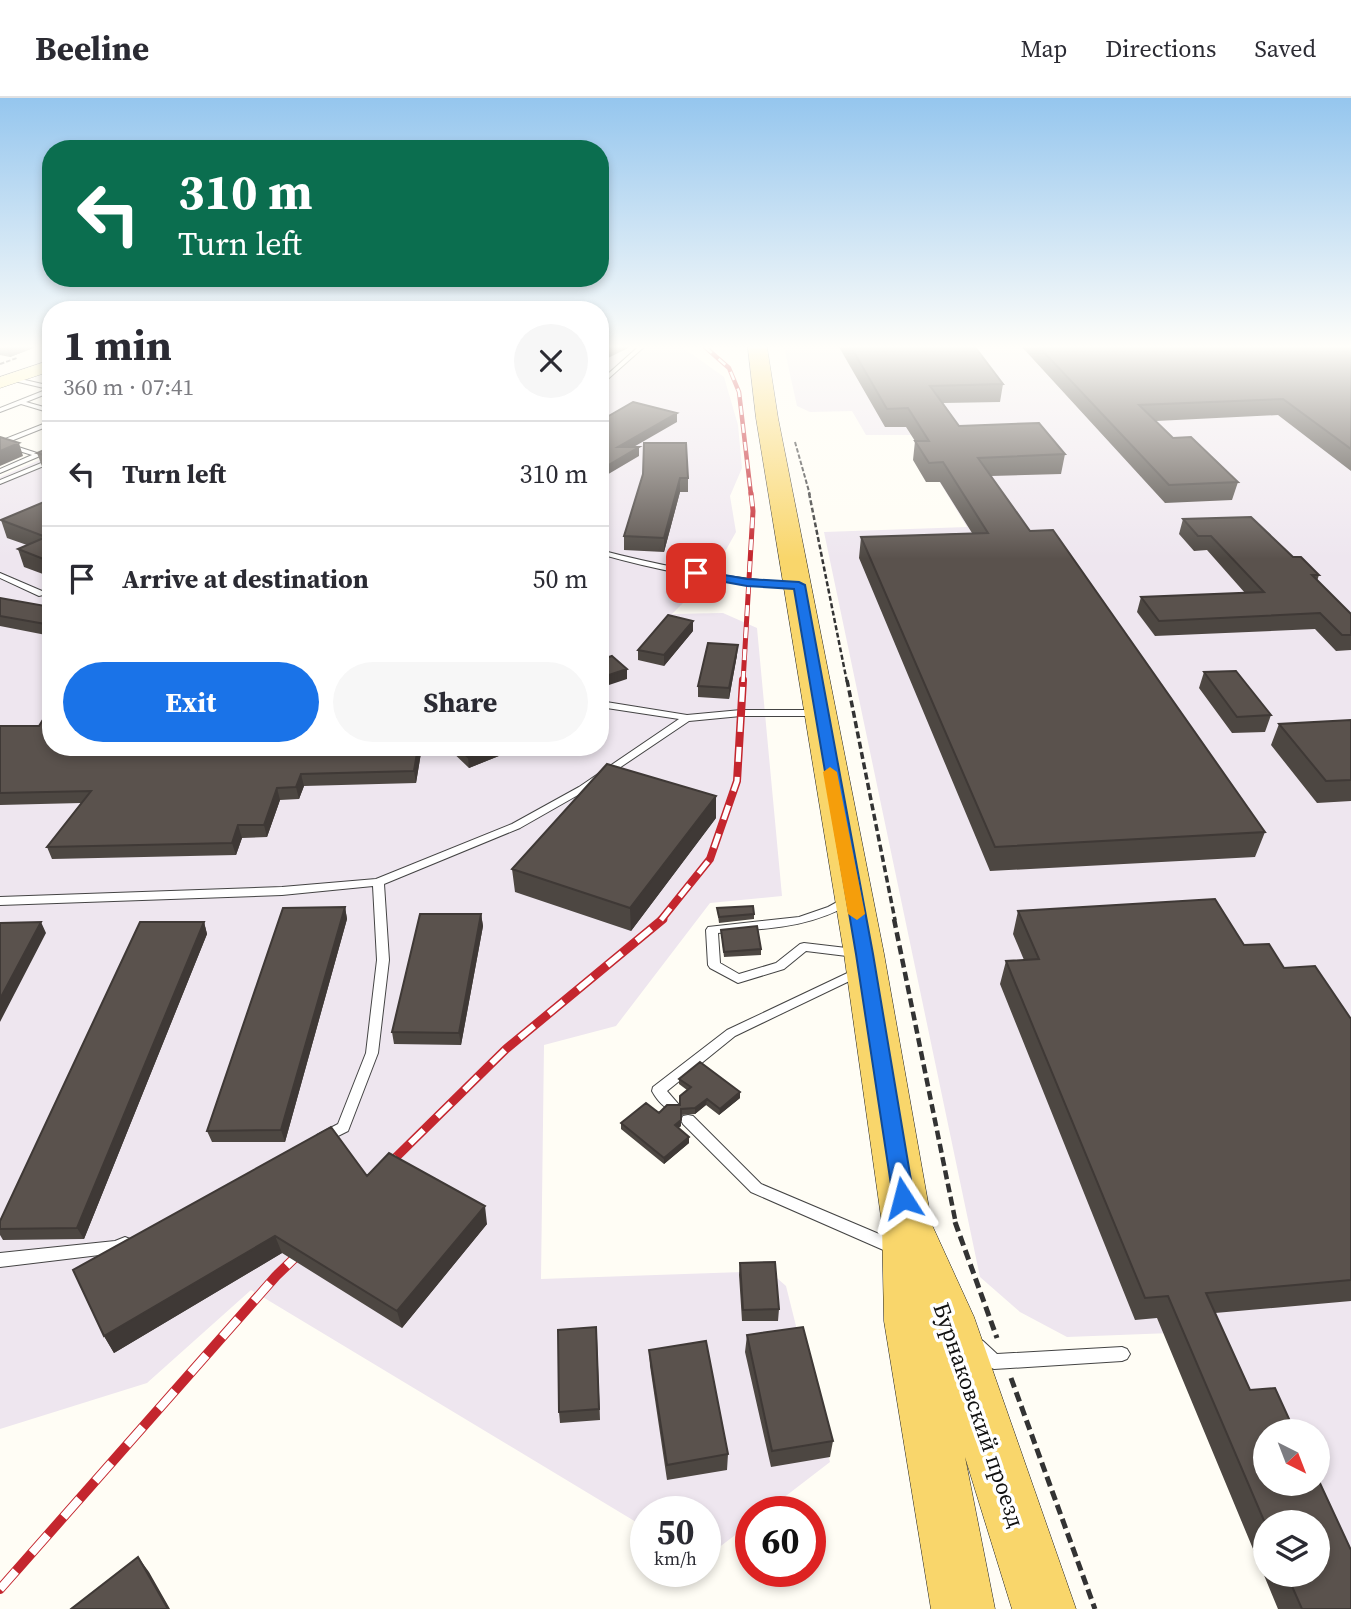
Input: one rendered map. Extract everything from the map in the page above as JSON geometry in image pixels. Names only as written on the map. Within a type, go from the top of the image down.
[{"type":"main road","name":"Бурнаковский проезд","points":[[767,418],[866,961],[908,1239],[929,1319],[1044,1609]]},
{"type":"main road","name":"Бурнаковский проезд","points":[[929,1319],[963,1609]]},
{"type":"lane","points":[[0,443],[42,427]]},
{"type":"lane","points":[[0,443],[38,455],[0,471]]},
{"type":"lane","points":[[0,482],[42,465]]},
{"type":"lane","points":[[609,555],[645,566],[722,580],[799,585]]},
{"type":"lane","points":[[0,575],[42,592]]},
{"type":"lane","points":[[0,586],[13,580]]},
{"type":"lane","points":[[609,705],[687,718],[741,713],[819,713]]},
{"type":"lane","points":[[0,901],[282,891],[378,882],[516,826],[582,789],[687,718]]},
{"type":"lane","points":[[308,1148],[343,1127],[372,1053],[383,960],[378,882]]},
{"type":"lane","points":[[853,896],[827,915],[785,925],[712,930],[714,965],[738,979],[780,966],[804,947],[866,961]]},
{"type":"lane","points":[[673,1107],[658,1091],[731,1033],[866,961]]},
{"type":"lane","points":[[688,1120],[756,1188],[908,1239]]},
{"type":"lane","points":[[0,1260],[116,1247],[141,1236]]},
{"type":"lane","points":[[929,1319],[994,1362],[1122,1354]]},
{"type":"path","points":[[793,435],[807,482],[954,1218],[1095,1609]]},
{"type":"shaded area","points":[[609,418],[736,418],[742,468],[730,496],[736,532],[713,573],[672,614],[723,613],[757,628],[782,896],[710,903],[616,1026],[544,1045],[541,1279],[769,1271],[786,1286],[830,1462],[786,1496],[735,1496],[735,1535],[721,1546],[721,1496],[630,1496],[630,1518],[251,1290],[147,1383],[0,1429],[0,477],[42,459],[42,756],[609,756]]},
{"type":"shaded area","points":[[856,418],[1351,418],[1351,1609],[1330,1587],[1330,1510],[1259,1510],[1171,1333],[1067,1337],[1020,1312],[980,1277],[824,532],[967,527],[911,435],[866,435]]},
{"type":"building","points":[[609,418],[669,418],[618,447],[639,447],[609,465]]},
{"type":"building","points":[[914,418],[953,418],[959,426],[1039,423],[1065,454],[978,458],[1030,531],[1053,530],[1265,832],[995,847],[861,537],[988,533],[943,462],[929,463],[915,441],[929,441]]},
{"type":"building","points":[[1105,418],[1152,418],[1173,438],[1191,437],[1238,482],[1169,485]]},
{"type":"building","points":[[1308,418],[1351,418],[1351,449]]},
{"type":"building","points":[[0,437],[19,443],[0,451]]},
{"type":"building","points":[[644,443],[686,443],[688,478],[680,478],[664,538],[624,536],[643,474]]},
{"type":"building","points":[[42,503],[42,535],[1,520]]},
{"type":"building","points":[[1251,517],[1293,557],[1301,557],[1319,575],[1312,575],[1351,614],[1351,635],[1342,635],[1320,613],[1159,621],[1141,597],[1264,592],[1211,536],[1198,536],[1183,519]]},
{"type":"building","points":[[42,539],[42,558],[18,549]]},
{"type":"building","points":[[0,598],[42,605],[42,623],[0,616]]},
{"type":"building","points":[[668,615],[693,621],[664,655],[638,650]]},
{"type":"building","points":[[708,643],[738,645],[729,688],[698,686]]},
{"type":"building","points":[[612,656],[627,669],[609,675],[609,657]]},
{"type":"building","points":[[1236,671],[1271,715],[1237,717],[1204,672]]},
{"type":"building","points":[[1351,720],[1351,780],[1326,781],[1279,724]]},
{"type":"building","points":[[42,721],[42,756],[416,756],[414,771],[301,774],[296,787],[277,788],[264,825],[238,825],[232,843],[47,847],[91,791],[0,793],[0,726],[39,726]]},
{"type":"building","points":[[607,764],[716,796],[630,908],[512,869]]},
{"type":"building","points":[[1215,899],[1244,945],[1269,944],[1284,968],[1315,966],[1351,1019],[1351,1280],[1206,1293],[1250,1390],[1275,1388],[1289,1419],[1253,1419],[1253,1495],[1168,1296],[1145,1298],[1006,961],[1039,959],[1018,911]]},
{"type":"building","points":[[753,906],[754,914],[719,917],[717,908]]},
{"type":"building","points":[[345,907],[281,1130],[207,1131],[283,908]]},
{"type":"building","points":[[420,914],[481,914],[459,1033],[392,1032]]},
{"type":"building","points":[[41,922],[0,999],[0,923]]},
{"type":"building","points":[[140,922],[204,922],[77,1228],[0,1229],[0,1221]]},
{"type":"building","points":[[757,926],[761,949],[724,952],[721,930]]},
{"type":"building","points":[[700,1062],[740,1092],[720,1109],[707,1099],[695,1108],[681,1109],[681,1120],[675,1125],[689,1137],[664,1158],[621,1123],[646,1103],[659,1113],[667,1105],[680,1105],[680,1096],[691,1087],[679,1079]]},
{"type":"building","points":[[331,1127],[367,1176],[389,1153],[485,1206],[397,1311],[275,1236],[104,1336],[73,1270]]},
{"type":"building","points":[[775,1262],[779,1309],[743,1310],[740,1263]]},
{"type":"building","points":[[596,1327],[599,1409],[559,1412],[558,1330]]},
{"type":"building","points":[[803,1327],[833,1441],[772,1451],[747,1335]]},
{"type":"building","points":[[706,1341],[728,1454],[667,1465],[649,1350]]},
{"type":"building","points":[[1253,1496],[1326,1496],[1351,1550],[1351,1609],[1302,1609],[1292,1587],[1330,1587],[1330,1510],[1259,1510]]},
{"type":"building","points":[[138,1557],[168,1609],[71,1609]]},
{"type":"railway","points":[[742,418],[751,495]]},
{"type":"railway","points":[[743,682],[753,511],[751,493]]},
{"type":"railway","points":[[661,920],[710,859],[737,781],[743,680]]},
{"type":"railway","points":[[383,1170],[506,1049],[663,919]]},
{"type":"railway","points":[[0,1589],[276,1276],[306,1247]]},
{"type":"slow traffic","points":[[830,772],[857,914]]},
{"type":"route","points":[[696,573],[747,583],[799,585],[819,713],[864,954],[903,1198]]}]
